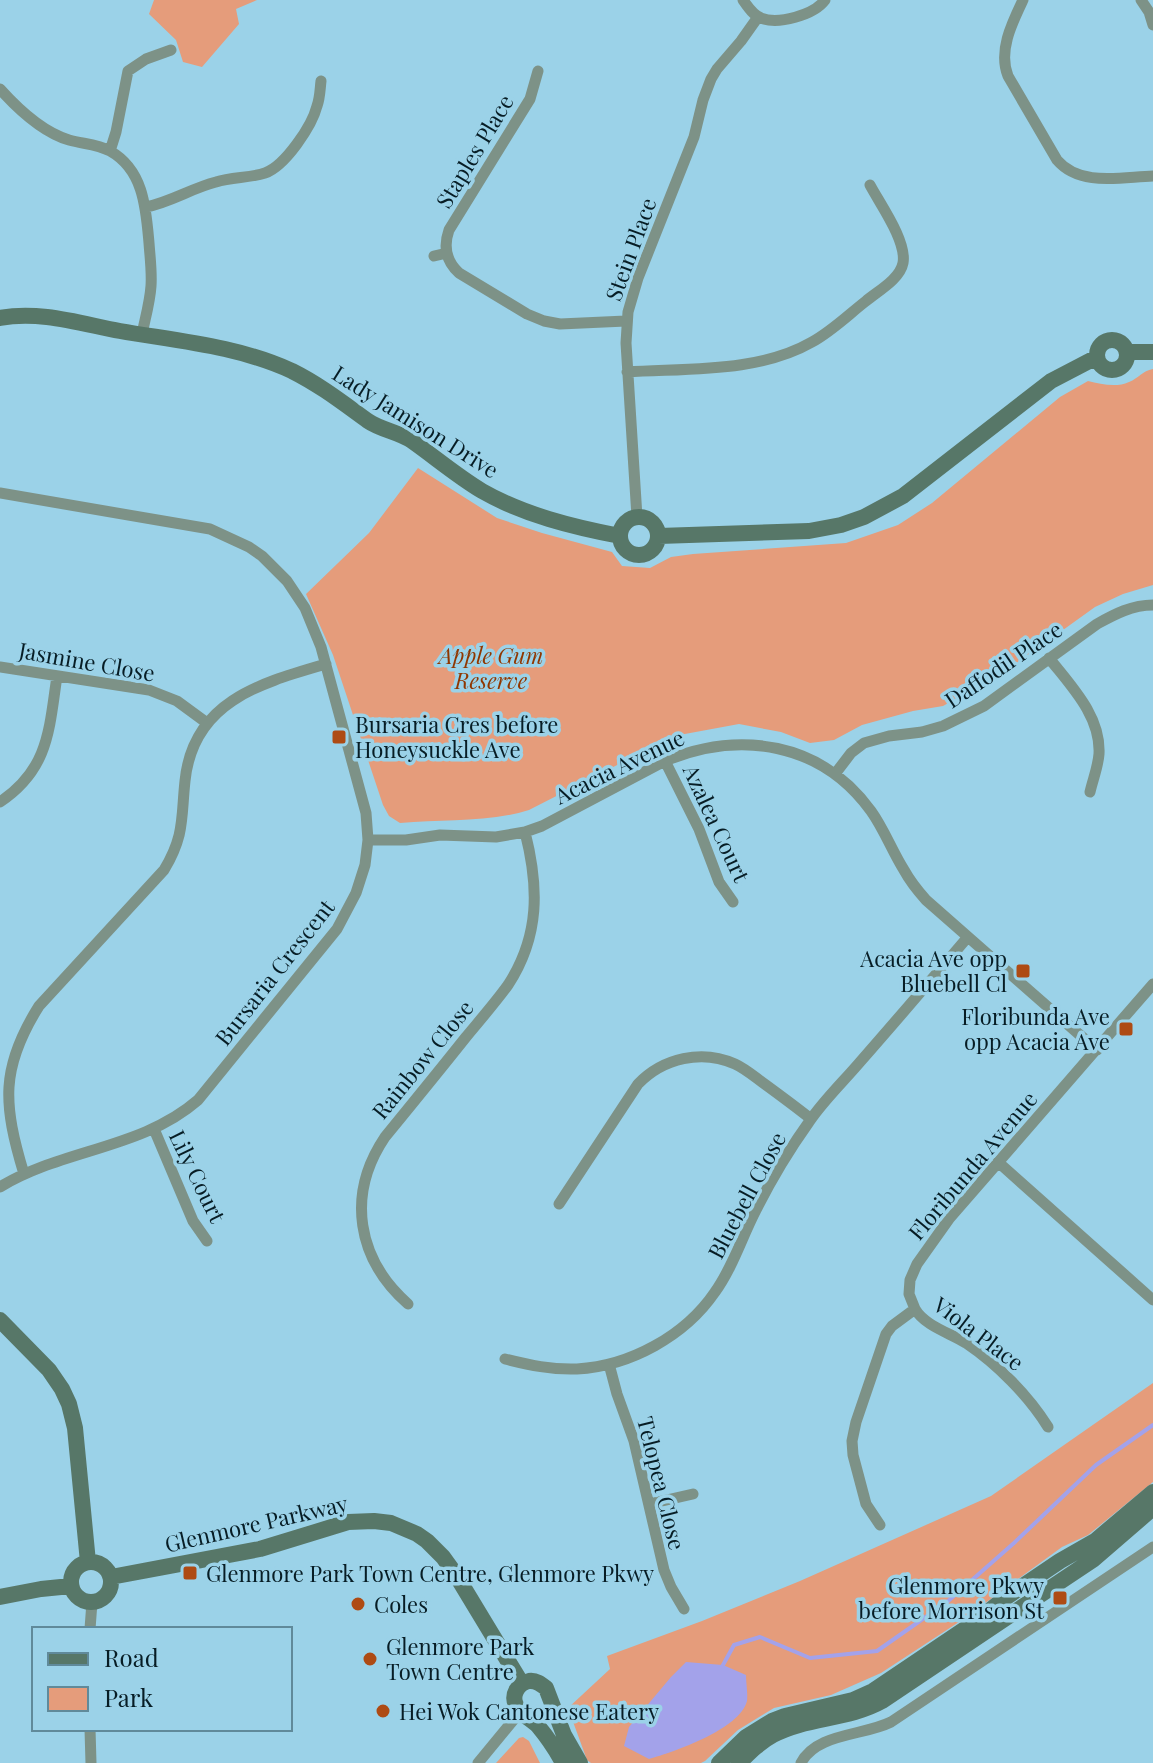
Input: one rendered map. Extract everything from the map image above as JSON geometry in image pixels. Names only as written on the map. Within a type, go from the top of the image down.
[{"type":"main road","name":"Lady Jamison Drive","points":[[0,318],[34,316],[220,348],[274,363],[326,389],[370,422],[412,441],[486,493],[544,517],[586,530],[620,536]]},
{"type":"main road","points":[[659,536],[809,531],[864,517],[903,496],[1051,381],[1097,357],[1101,345],[1108,340],[1118,341],[1127,352],[1153,352]]},
{"type":"main road","points":[[637,517],[650,519],[659,536],[651,551],[640,555],[624,548],[620,536],[623,525],[637,517]]},
{"type":"main road","points":[[0,1320],[49,1370],[69,1404],[75,1428],[88,1562]]},
{"type":"main road","points":[[719,1763],[757,1729],[779,1718],[846,1702],[873,1691],[1060,1561],[1095,1541],[1153,1492]]},
{"type":"main road","points":[[739,1763],[758,1745],[778,1733],[863,1710],[882,1701],[1094,1559],[1153,1508]]},
{"type":"main road","name":"Glenmore Parkway","points":[[111,1577],[260,1549],[348,1522],[366,1520],[391,1523],[409,1529],[427,1541],[445,1560],[522,1684]]},
{"type":"main road","points":[[88,1562],[104,1566],[111,1577],[105,1596],[92,1602],[81,1600],[71,1586],[72,1572],[88,1562]]},
{"type":"main road","points":[[0,1597],[71,1586]]},
{"type":"main road","points":[[563,1763],[545,1734],[515,1704],[515,1692],[522,1684],[540,1683],[549,1694],[564,1735],[580,1763]]},
{"type":"main road","points":[[524,1714],[534,1716],[545,1711],[549,1694]]},
{"type":"street","points":[[743,0],[758,17],[781,20],[808,13],[825,0]]},
{"type":"street","points":[[1023,0],[1005,47],[1004,65],[1057,160],[1068,171],[1084,177],[1153,176]]},
{"type":"street","points":[[1141,0],[1153,25]]},
{"type":"street","name":"Stein Place","points":[[637,517],[626,321],[638,278],[694,137],[711,79],[758,17]]},
{"type":"street","points":[[110,151],[128,71],[146,59],[171,50]]},
{"type":"street","name":"Staples Place","points":[[447,253],[449,230],[530,99],[538,71]]},
{"type":"street","points":[[146,207],[217,181],[264,173],[280,165],[313,116],[319,101],[321,81]]},
{"type":"street","points":[[0,89],[53,134],[110,151],[124,160],[132,171],[146,207],[151,284],[142,334]]},
{"type":"street","points":[[627,372],[743,365],[766,360],[792,352],[838,324],[908,264],[900,239],[870,185]]},
{"type":"street","points":[[434,256],[447,253],[452,266],[459,273],[536,318],[560,324],[626,321]]},
{"type":"street","name":"Bursaria Crescent","points":[[0,493],[197,526],[237,540],[276,569],[296,593],[312,622],[363,800],[368,840],[361,880],[337,929],[205,1092],[183,1113],[154,1129],[24,1174],[0,1187]]},
{"type":"street","name":"Daffodil Place","points":[[835,774],[851,753],[864,743],[932,730],[953,722],[984,706],[1113,615],[1133,607],[1153,605]]},
{"type":"street","points":[[1049,658],[1088,709],[1096,729],[1099,759],[1090,792]]},
{"type":"street","points":[[24,1174],[4,1105],[4,1054],[31,1015],[164,870],[182,827],[188,763],[207,723],[226,705],[252,689],[271,680],[326,664]]},
{"type":"street","name":"Jasmine Close","points":[[0,667],[158,692],[177,701],[207,723]]},
{"type":"street","points":[[0,802],[22,785],[40,758],[48,736],[57,676]]},
{"type":"street","name":"Acacia Avenue","points":[[368,840],[406,840],[440,835],[496,837],[525,832],[665,761],[704,748],[754,745],[790,752],[835,774],[848,784],[873,813],[904,871],[920,893],[967,938],[1097,1050]]},
{"type":"street","name":"Azalea Court","points":[[665,761],[699,829],[719,882],[733,902]]},
{"type":"street","name":"Rainbow Close","points":[[408,1304],[379,1272],[368,1246],[362,1211],[366,1175],[385,1137],[501,994],[518,967],[530,934],[535,901],[533,868],[525,832]]},
{"type":"street","name":"Bluebell Close","points":[[505,1359],[555,1369],[609,1364],[643,1352],[672,1335],[691,1319],[724,1279],[771,1181],[811,1119],[967,938]]},
{"type":"street","name":"Floribunda Avenue","points":[[915,1309],[911,1301],[910,1280],[917,1264],[956,1210],[1153,984]]},
{"type":"street","points":[[559,1204],[638,1084],[651,1072],[674,1061],[710,1056],[738,1065],[811,1119]]},
{"type":"street","name":"Lily Court","points":[[154,1129],[193,1221],[207,1241]]},
{"type":"street","points":[[998,1162],[1153,1300]]},
{"type":"street","points":[[880,1525],[868,1509],[864,1497],[853,1455],[853,1432],[886,1334],[915,1309]]},
{"type":"street","name":"Viola Place","points":[[915,1309],[925,1320],[969,1346],[994,1366],[1028,1397],[1048,1427]]},
{"type":"street","name":"Telopea Close","points":[[609,1364],[634,1441],[664,1570],[684,1609]]},
{"type":"street","points":[[649,1504],[693,1494]]},
{"type":"street","points":[[801,1763],[809,1750],[820,1744],[891,1722],[1153,1547]]},
{"type":"street","points":[[90,1627],[92,1602]]},
{"type":"street","points":[[478,1763],[524,1714]]},
{"type":"street","points":[[90,1731],[91,1763]]},
{"type":"green space","points":[[154,0],[257,0],[236,9],[239,24],[202,67],[183,62],[176,40],[149,14]]},
{"type":"green space","name":"Apple Gum Reserve","points":[[1153,369],[1153,585],[1095,607],[1010,668],[943,706],[862,725],[834,740],[810,743],[781,732],[739,724],[674,736],[529,810],[481,819],[400,823],[389,816],[333,655],[306,594],[369,533],[418,468],[497,518],[612,552],[622,566],[650,568],[671,557],[693,554],[846,543],[898,525],[932,503],[1060,397],[1088,381],[1119,385]]},
{"type":"green space","points":[[1153,1383],[1153,1482],[1088,1535],[1062,1547],[962,1620],[881,1673],[831,1695],[774,1708],[738,1730],[701,1763],[591,1763],[587,1760],[568,1708],[610,1669],[607,1656],[800,1581],[991,1496]]},
{"type":"green space","points":[[519,1738],[529,1741],[540,1763],[496,1763]]},
{"type":"water","points":[[686,1662],[723,1665],[746,1675],[747,1701],[742,1711],[705,1738],[649,1759],[624,1746],[629,1727]]},
{"type":"waterway","points":[[723,1665],[734,1645],[760,1637],[810,1658],[877,1651],[947,1602],[1096,1465],[1153,1425]]},
{"type":"place","name":"Bursaria Cres before Honeysuckle Ave","points":[[339,737]]},
{"type":"place","name":"Acacia Ave opp Bluebell Cl","points":[[1023,971]]},
{"type":"place","name":"Floribunda Ave opp Acacia Ave","points":[[1126,1029]]},
{"type":"place","name":"Glenmore Park Town Centre, Glenmore Pkwy","points":[[190,1573]]},
{"type":"place","name":"Glenmore Pkwy before Morrison St","points":[[1060,1598]]},
{"type":"place","name":"Coles","points":[[358,1604]]},
{"type":"place","name":"Glenmore Park Town Centre","points":[[370,1659]]},
{"type":"place","name":"Hei Wok Cantonese Eatery","points":[[383,1711]]}]
